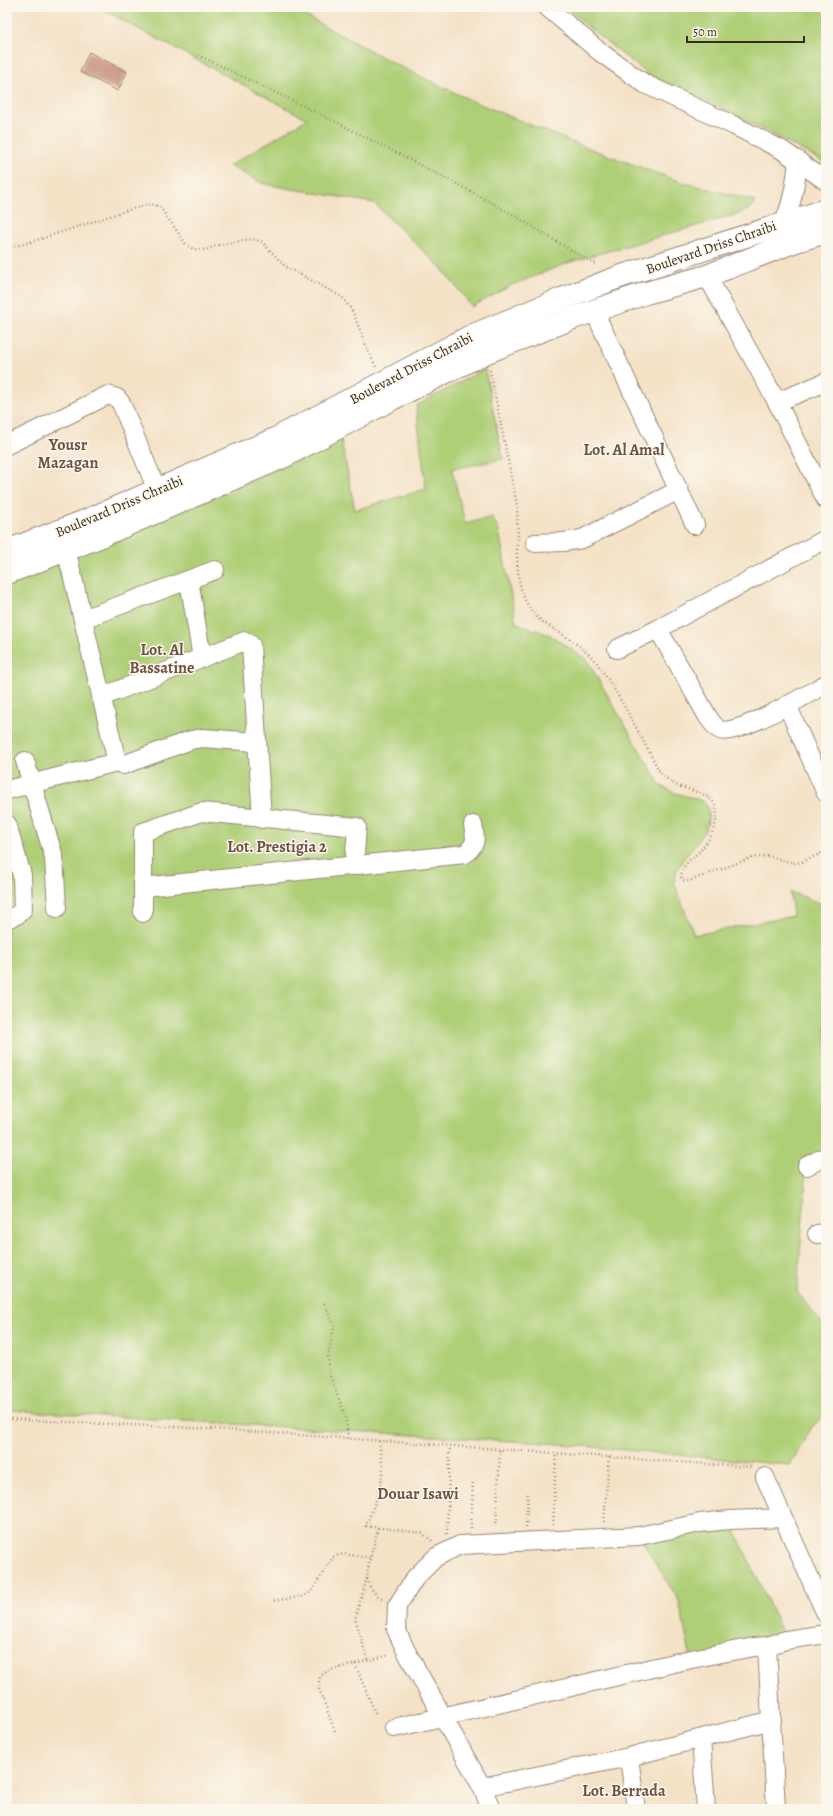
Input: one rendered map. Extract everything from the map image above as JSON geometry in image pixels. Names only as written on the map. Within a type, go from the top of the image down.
[{"type":"main road","name":"Boulevard Driss Chraibi","points":[[319,428],[383,382],[471,336],[559,300],[619,278],[784,222],[826,210]]},
{"type":"main road","name":"Boulevard Driss Chraibi","points":[[7,572],[213,488],[279,448],[319,428],[487,352],[594,311],[707,276],[793,242],[826,232]]},
{"type":"main road","name":"Boulevard Driss Chraibi","points":[[7,551],[85,521],[157,490],[279,448]]},
{"type":"street","points":[[547,7],[600,52],[644,84],[735,126],[798,160],[826,181]]},
{"type":"street","points":[[784,222],[796,187],[798,160]]},
{"type":"street","points":[[707,276],[777,402],[826,500]]},
{"type":"street","points":[[594,311],[696,525]]},
{"type":"street","points":[[777,402],[826,382]]},
{"type":"street","points":[[7,444],[108,395],[117,398],[122,403],[157,490]]},
{"type":"street","points":[[535,543],[563,542],[582,538],[679,490]]},
{"type":"street","points":[[617,649],[658,629],[826,539]]},
{"type":"street","points":[[66,549],[117,762]]},
{"type":"street","points":[[83,619],[215,570]]},
{"type":"street","points":[[189,580],[202,658]]},
{"type":"street","points":[[658,629],[708,717],[720,730],[728,732],[742,727],[826,684]]},
{"type":"street","points":[[101,697],[245,641],[250,645],[262,819]]},
{"type":"street","points":[[787,705],[826,793]]},
{"type":"street","points":[[7,790],[117,762],[122,765],[191,740],[202,738],[257,742]]},
{"type":"street","points":[[25,760],[54,857],[57,908]]},
{"type":"street","points":[[143,913],[143,832],[202,812],[357,827],[354,866]]},
{"type":"street","points":[[7,824],[22,875],[23,909],[17,915],[7,919]]},
{"type":"street","points":[[143,887],[465,854],[474,846],[476,839],[473,825]]},
{"type":"street","points":[[807,1166],[826,1156]]},
{"type":"street","points":[[765,1478],[826,1614]]},
{"type":"street","points":[[491,1809],[482,1788],[406,1651],[396,1629],[397,1606],[415,1578],[436,1557],[460,1545],[638,1536],[700,1523],[783,1518]]},
{"type":"street","points":[[394,1728],[691,1659],[754,1647],[767,1646],[786,1640],[826,1634]]},
{"type":"street","points":[[767,1646],[776,1809]]},
{"type":"street","points":[[482,1788],[629,1757],[772,1720]]},
{"type":"street","points":[[701,1739],[706,1809]]},
{"type":"street","points":[[629,1757],[636,1809]]},
{"type":"path","points":[[198,55],[334,121],[461,186],[519,218],[562,246],[619,278]]},
{"type":"path","points":[[7,248],[28,243],[151,204],[160,207],[186,244],[193,249],[205,250],[219,245],[251,239],[261,241],[285,266],[342,297],[353,312],[367,349],[383,382]]},
{"type":"path","points":[[487,352],[517,506],[517,562],[524,600],[538,617],[582,647],[595,661],[608,679],[660,772],[673,783],[706,796],[714,804],[717,812],[716,823],[702,849],[682,870],[681,877],[683,880],[689,881],[751,858],[768,856],[794,863],[802,862],[826,851]]},
{"type":"path","points":[[324,1303],[334,1326],[328,1357],[329,1373],[346,1418],[348,1439]]},
{"type":"path","points":[[7,1419],[214,1429],[750,1467]]},
{"type":"path","points":[[379,1441],[383,1470],[379,1492],[366,1526],[422,1533],[430,1538],[444,1553]]},
{"type":"path","points":[[444,1553],[450,1446]]},
{"type":"path","points":[[495,1543],[500,1450]]},
{"type":"path","points":[[552,1540],[556,1453]]},
{"type":"path","points":[[603,1538],[609,1457]]},
{"type":"path","points":[[471,1544],[473,1480]]},
{"type":"path","points":[[526,1542],[528,1491]]},
{"type":"path","points":[[368,1661],[355,1618],[367,1578],[378,1528]]},
{"type":"path","points":[[274,1601],[304,1596],[311,1592],[333,1557],[342,1554],[372,1558]]},
{"type":"path","points":[[367,1578],[378,1597],[397,1606]]},
{"type":"path","points":[[335,1731],[318,1687],[320,1677],[327,1671],[406,1651]]},
{"type":"path","points":[[355,1664],[376,1714]]},
{"type":"green space","points":[[98,7],[289,7],[399,66],[470,100],[572,142],[678,181],[755,201],[751,208],[738,214],[570,262],[512,285],[472,307],[443,270],[374,203],[264,184],[229,166],[307,119]]},
{"type":"green space","points":[[566,7],[826,7],[826,163],[720,107],[649,75],[594,32]]},
{"type":"green space","points":[[485,369],[503,459],[452,469],[465,524],[492,517],[499,531],[516,623],[550,635],[587,660],[660,785],[675,793],[706,803],[708,815],[707,825],[702,835],[676,871],[674,882],[694,935],[793,916],[790,892],[826,905],[826,1153],[807,1166],[797,1292],[826,1328],[826,1414],[812,1427],[790,1465],[560,1444],[7,1410],[7,579],[233,490],[341,440],[355,510],[426,489],[416,406]]},
{"type":"green space","points":[[730,1520],[786,1640],[691,1659],[679,1601],[639,1536]]},
{"type":"building","points":[[89,52],[127,72],[118,91],[80,72]]},
{"type":"district","name":"Lot. Al Amal","points":[[624,449]]},
{"type":"district","name":"Yousr Mazagan","points":[[68,453]]},
{"type":"district","name":"Lot. Al Bassatine","points":[[162,658]]},
{"type":"district","name":"Lot. Prestigia 2","points":[[277,846]]},
{"type":"district","name":"Douar Isawi","points":[[418,1493]]},
{"type":"district","name":"Lot. Berrada","points":[[624,1790]]}]
